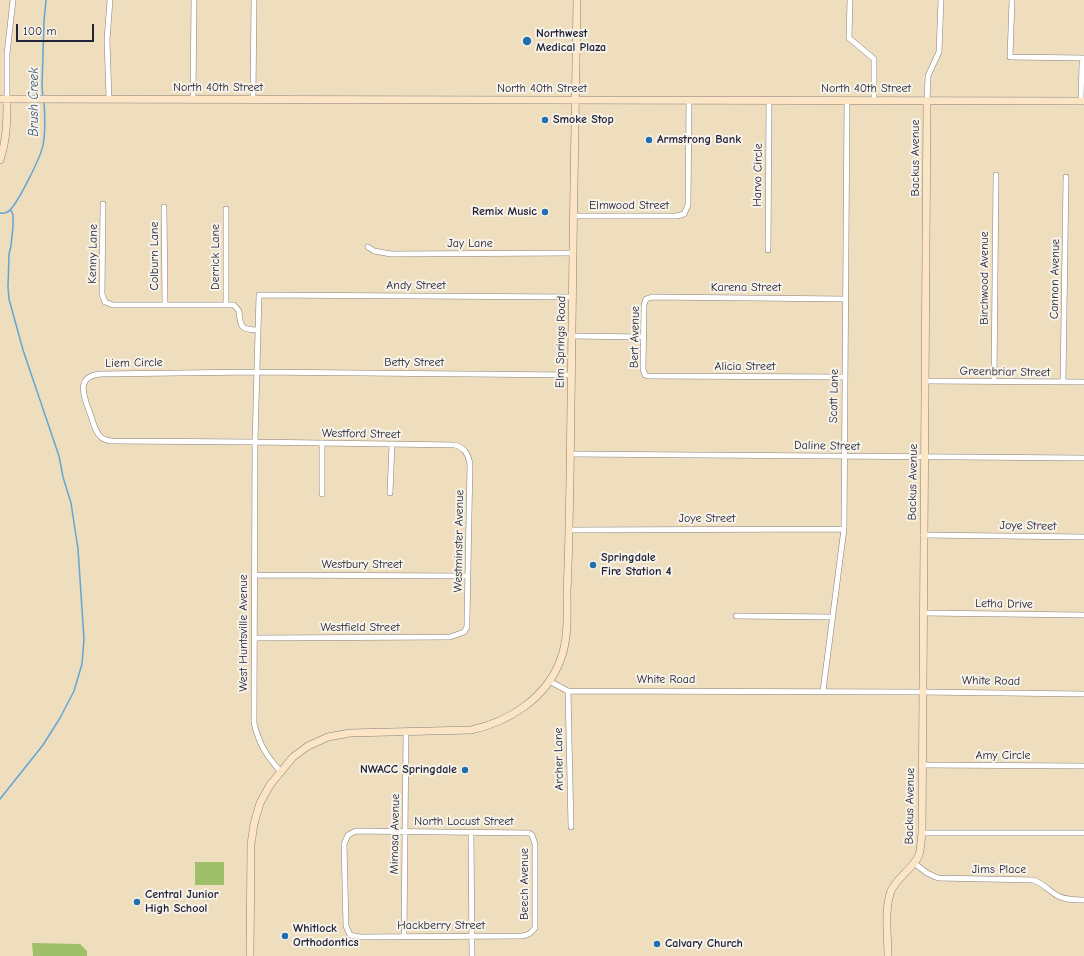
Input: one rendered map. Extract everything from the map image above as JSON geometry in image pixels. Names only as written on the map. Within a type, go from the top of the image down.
[{"type":"street","points":[[0,160],[7,130],[3,99],[12,0]]},
{"type":"street","points":[[109,99],[107,40],[110,0]]},
{"type":"street","points":[[193,99],[194,0]]},
{"type":"street","points":[[252,99],[254,0]]},
{"type":"street","name":"Elm Springs Road","points":[[549,681],[556,671],[566,641],[572,375],[577,0]]},
{"type":"street","points":[[850,0],[849,38],[874,59],[874,101]]},
{"type":"street","name":"Backus Avenue","points":[[888,956],[889,900],[897,881],[914,863],[919,855],[922,833],[927,101],[928,76],[939,52],[940,0]]},
{"type":"street","points":[[1012,0],[1010,57],[1084,59],[1082,63],[1083,101]]},
{"type":"street","name":"North 40th Street","points":[[3,99],[1083,101]]},
{"type":"street","name":"Elmwood Street","points":[[574,216],[677,216],[684,214],[688,205],[689,100]]},
{"type":"street","name":"Harvo Circle","points":[[768,250],[769,100]]},
{"type":"street","name":"Scott Lane","points":[[823,691],[844,529],[847,100]]},
{"type":"street","name":"Birchwood Avenue","points":[[994,382],[996,175]]},
{"type":"street","name":"Cannon Avenue","points":[[1063,382],[1066,177]]},
{"type":"street","name":"Kenny Lane","points":[[103,204],[102,294],[105,302],[112,305],[165,304]]},
{"type":"street","name":"Colburn Lane","points":[[164,207],[165,304]]},
{"type":"street","name":"Derrick Lane","points":[[226,209],[226,304]]},
{"type":"street","name":"Jay Lane","points":[[368,247],[374,251],[391,254],[573,253]]},
{"type":"street","name":"Andy Street","points":[[258,295],[573,296]]},
{"type":"street","name":"West Huntsville Avenue","points":[[258,295],[255,442],[256,638],[254,723],[257,735],[267,757],[280,771]]},
{"type":"street","name":"Karena Street","points":[[646,299],[652,297],[845,299]]},
{"type":"street","name":"Bert Avenue","points":[[645,375],[643,369],[644,305],[646,299]]},
{"type":"street","points":[[165,304],[234,305],[239,311],[240,321],[243,328],[246,330],[258,330]]},
{"type":"street","points":[[572,336],[644,337]]},
{"type":"street","name":"Betty Street","points":[[256,372],[572,375]]},
{"type":"street","name":"Liem Circle","points":[[255,442],[106,440],[97,433],[83,392],[86,381],[89,377],[97,374],[256,372]]},
{"type":"street","name":"Alicia Street","points":[[645,375],[844,377]]},
{"type":"street","name":"Greenbriar Street","points":[[925,381],[1084,382]]},
{"type":"street","name":"Westford Street","points":[[255,442],[455,445],[465,450]]},
{"type":"street","points":[[322,443],[322,494]]},
{"type":"street","points":[[390,493],[392,444]]},
{"type":"street","name":"Westminster Avenue","points":[[464,632],[467,627],[468,620],[470,464],[469,456],[465,450]]},
{"type":"street","name":"Daline Street","points":[[570,454],[1084,458]]},
{"type":"street","name":"Joye Street","points":[[569,530],[844,529]]},
{"type":"street","name":"Joye Street","points":[[923,535],[1084,537]]},
{"type":"street","name":"Westbury Street","points":[[255,575],[468,576]]},
{"type":"street","name":"Letha Drive","points":[[923,613],[1084,616]]},
{"type":"street","points":[[736,616],[832,617]]},
{"type":"street","name":"Westfield Street","points":[[256,638],[450,637],[464,632]]},
{"type":"street","points":[[250,956],[251,844],[254,824],[260,803],[270,785],[293,757],[308,746],[328,737],[350,733],[471,730],[484,727],[509,716],[524,707],[538,695],[549,681]]},
{"type":"street","name":"White Road","points":[[549,681],[568,691],[823,691],[1084,694]]},
{"type":"street","name":"Archer Lane","points":[[568,691],[570,827]]},
{"type":"street","name":"Mimosa Avenue","points":[[404,936],[406,732]]},
{"type":"street","name":"Amy Circle","points":[[922,765],[1084,766]]},
{"type":"street","name":"North Locust Street","points":[[350,935],[346,926],[344,844],[348,835],[356,831],[526,832],[532,835]]},
{"type":"street","points":[[471,832],[472,956]]},
{"type":"street","points":[[922,833],[1084,833]]},
{"type":"street","name":"Beech Avenue","points":[[532,835],[536,844],[536,922],[535,928],[532,932]]},
{"type":"street","name":"Jims Place","points":[[914,863],[927,873],[938,878],[1033,880],[1040,882],[1062,898],[1084,900]]},
{"type":"street","name":"Hackberry Street","points":[[350,935],[360,937],[522,936],[528,935],[532,932]]},
{"type":"green space","points":[[195,862],[224,862],[224,885],[195,885]]},
{"type":"green space","points":[[32,943],[80,944],[87,951],[87,956],[33,956]]},
{"type":"waterway","name":"Brush Creek","points":[[43,97],[44,21],[46,0]]},
{"type":"waterway","name":"Brush Creek","points":[[0,213],[8,212],[15,204],[38,159],[45,134],[44,101]]},
{"type":"waterway","points":[[0,799],[43,745],[60,718],[74,691],[82,664],[84,639],[78,549],[71,503],[63,477],[59,456],[23,350],[9,299],[9,254],[13,226],[13,215],[11,210]]},
{"type":"place","name":"Northwest Medical Plaza","points":[[527,41]]},
{"type":"place","name":"Smoke Stop","points":[[545,120]]},
{"type":"place","name":"Armstrong Bank","points":[[649,140]]},
{"type":"place","name":"Remix Music","points":[[545,212]]},
{"type":"place","name":"Springdale Fire Station 4","points":[[593,565]]},
{"type":"place","name":"NWACC Springdale","points":[[465,770]]},
{"type":"place","name":"Central Junior High School","points":[[137,902]]},
{"type":"place","name":"Whitlock Orthodontics","points":[[285,936]]},
{"type":"place","name":"Calvary Church","points":[[657,944]]}]
